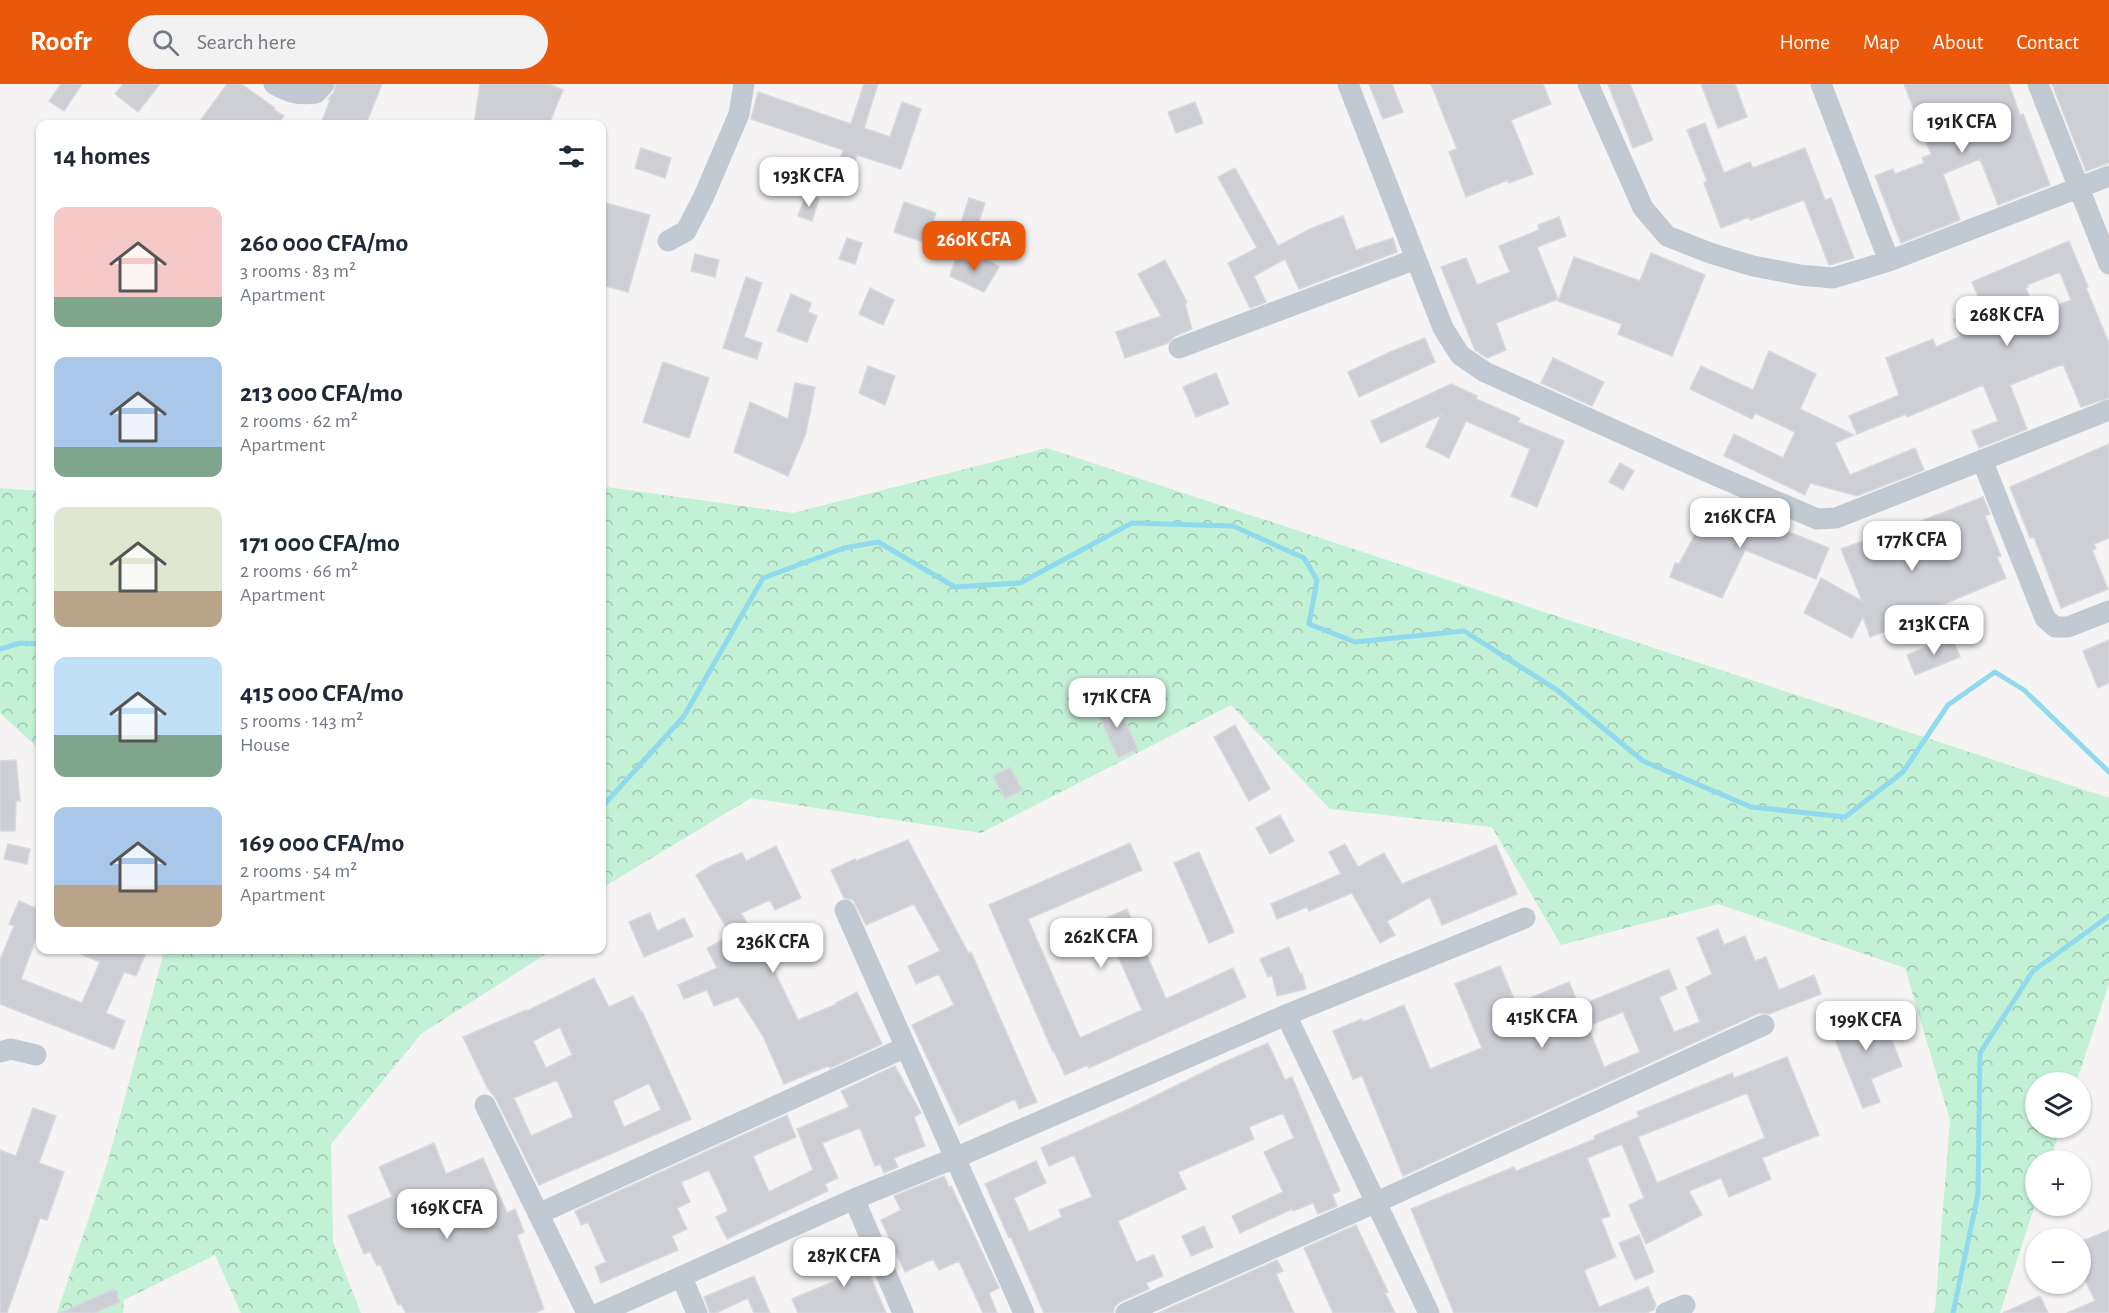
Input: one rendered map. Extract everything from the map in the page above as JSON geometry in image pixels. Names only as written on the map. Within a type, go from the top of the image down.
[{"type":"street","points":[[274,84],[288,92],[302,94],[316,93],[324,84]]},
{"type":"street","points":[[668,241],[686,231],[704,196],[739,114],[744,84]]},
{"type":"street","points":[[1348,84],[1443,328],[1461,355],[1485,372],[1817,519],[1836,519],[2109,410]]},
{"type":"street","points":[[1588,84],[1642,208],[1667,236],[1710,253],[1753,266],[1800,275],[1833,278],[1889,261],[2109,176]]},
{"type":"street","points":[[1821,84],[1889,261]]},
{"type":"street","points":[[2038,84],[2109,264]]},
{"type":"street","points":[[1179,348],[1416,259]]},
{"type":"street","points":[[1982,460],[2045,618],[2055,627],[2068,627],[2109,611]]},
{"type":"street","points":[[846,910],[1024,1313]]},
{"type":"street","points":[[600,1313],[854,1199],[955,1158],[1286,1015],[1525,918]]},
{"type":"street","points":[[1286,1015],[1429,1313]]},
{"type":"street","points":[[1126,1313],[1377,1202],[1764,1025]]},
{"type":"street","points":[[538,1214],[906,1047]]},
{"type":"street","points":[[0,1052],[11,1049],[36,1055]]},
{"type":"street","points":[[485,1105],[587,1313]]},
{"type":"street","points":[[854,1199],[903,1313]]},
{"type":"street","points":[[682,1278],[697,1313]]},
{"type":"green space","points":[[1047,448],[2109,798],[2109,984],[2080,1072],[2025,1072],[2025,1138],[2058,1138],[2054,1150],[2025,1150],[2025,1216],[2031,1216],[2028,1228],[2025,1228],[2025,1236],[2000,1313],[1933,1313],[1950,1120],[1905,968],[1718,904],[1561,945],[1492,827],[1330,809],[1231,705],[981,833],[751,798],[606,886],[607,487],[793,513]]},
{"type":"green space","points":[[0,488],[36,491],[36,746],[0,713]]},
{"type":"green space","points":[[546,954],[421,1034],[331,1144],[333,1242],[361,1313],[241,1313],[215,1255],[124,1300],[123,1313],[57,1313],[108,1161],[163,955]]},
{"type":"building","points":[[61,84],[82,84],[64,111],[49,101]]},
{"type":"building","points":[[123,84],[160,84],[138,112],[115,94]]},
{"type":"building","points":[[227,84],[241,84],[284,116],[281,120],[201,120]]},
{"type":"building","points":[[336,84],[382,84],[368,120],[322,120],[330,100],[328,99],[334,92]]},
{"type":"building","points":[[480,84],[549,84],[563,90],[551,120],[475,120]]},
{"type":"building","points":[[864,84],[878,84],[864,128],[890,137],[902,102],[921,109],[901,169],[857,155],[847,182],[834,178],[843,150],[751,119],[758,92],[851,124]]},
{"type":"building","points":[[1369,84],[1392,84],[1403,112],[1383,119]]},
{"type":"building","points":[[1431,84],[1543,84],[1551,104],[1511,120],[1533,174],[1509,183],[1508,180],[1466,197],[1449,152],[1457,149]]},
{"type":"building","points":[[1608,84],[1630,84],[1653,140],[1633,148]]},
{"type":"building","points":[[1701,84],[1735,84],[1747,117],[1718,128]]},
{"type":"building","points":[[1904,84],[2009,84],[2050,185],[1998,205],[1980,159],[1943,174],[1960,220],[1901,243],[1875,176],[1893,169],[1895,174],[1924,163],[1922,158],[1931,154]]},
{"type":"building","points":[[2052,84],[2109,84],[2109,163],[2086,171]]},
{"type":"building","points":[[1195,102],[1203,123],[1176,133],[1168,112]]},
{"type":"building","points":[[1705,123],[1724,173],[1750,162],[1753,168],[1805,148],[1825,200],[1831,198],[1854,258],[1829,265],[1804,200],[1721,228],[1704,183],[1707,181],[1687,130]]},
{"type":"building","points":[[641,148],[671,158],[665,178],[635,168]]},
{"type":"building","points":[[1235,168],[1278,246],[1310,229],[1343,216],[1356,250],[1393,238],[1397,252],[1299,289],[1285,259],[1254,276],[1266,302],[1250,308],[1228,263],[1257,248],[1218,177]]},
{"type":"building","points":[[806,194],[819,199],[812,221],[798,216]]},
{"type":"building","points":[[969,198],[985,203],[977,228],[961,223]]},
{"type":"building","points":[[904,202],[936,213],[926,243],[894,232]]},
{"type":"building","points":[[606,203],[650,215],[628,292],[606,286]]},
{"type":"building","points":[[1559,217],[1566,236],[1537,247],[1558,299],[1496,323],[1506,350],[1487,358],[1475,350],[1441,267],[1466,258],[1477,285],[1510,272],[1499,246],[1539,230],[1538,225]]},
{"type":"building","points":[[847,238],[862,243],[855,264],[839,259]]},
{"type":"building","points":[[2069,241],[2109,343],[2109,398],[2081,407],[2063,364],[2010,385],[2027,429],[1979,448],[1972,431],[1998,421],[1983,385],[1907,417],[1906,414],[1857,434],[1849,416],[1899,395],[1886,358],[1933,339],[1936,347],[1961,336],[1954,320],[1983,308],[1972,282]],"holes":[[[2060,272],[2071,300],[2036,314],[2026,288],[2027,285]]]},
{"type":"building","points":[[1651,253],[1705,275],[1672,356],[1618,334],[1622,324],[1558,301],[1574,257],[1640,281]]},
{"type":"building","points":[[695,254],[719,260],[715,277],[691,271]]},
{"type":"building","points":[[957,254],[980,262],[984,257],[999,267],[984,292],[950,276]]},
{"type":"building","points":[[1165,260],[1187,302],[1185,304],[1192,329],[1175,336],[1168,343],[1125,358],[1116,332],[1161,316],[1138,274]]},
{"type":"building","points":[[746,277],[762,283],[744,337],[762,343],[757,359],[723,348]]},
{"type":"building","points":[[870,288],[894,300],[883,325],[859,314]]},
{"type":"building","points":[[791,294],[811,303],[808,312],[817,316],[807,342],[777,331]]},
{"type":"building","points":[[1425,338],[1435,362],[1359,397],[1348,372]]},
{"type":"building","points":[[1769,351],[1816,374],[1800,409],[1854,435],[1835,443],[1850,475],[1915,448],[1924,470],[1857,496],[1810,483],[1805,495],[1724,456],[1734,434],[1783,458],[1795,432],[1755,413],[1752,419],[1690,389],[1701,366],[1753,390]]},
{"type":"building","points":[[1553,358],[1604,382],[1592,406],[1541,383]]},
{"type":"building","points":[[663,362],[709,378],[689,438],[643,422]]},
{"type":"building","points":[[868,366],[895,376],[885,405],[859,393]]},
{"type":"building","points":[[1216,373],[1229,404],[1196,417],[1183,387]]},
{"type":"building","points":[[795,383],[815,387],[806,433],[788,476],[734,452],[750,402],[788,419]]},
{"type":"building","points":[[1451,384],[1477,396],[1476,399],[1520,418],[1518,422],[1564,441],[1537,507],[1511,496],[1530,449],[1466,421],[1449,458],[1426,447],[1441,415],[1381,443],[1371,421]]},
{"type":"building","points":[[2109,444],[2109,538],[2094,544],[2096,549],[2092,550],[2108,589],[2061,608],[2034,537],[2030,538],[2010,487]]},
{"type":"building","points":[[1620,463],[1634,471],[1623,490],[1609,482]]},
{"type":"building","points":[[1983,497],[1990,514],[1985,516],[2001,556],[1997,557],[2006,578],[1942,605],[1944,610],[1870,637],[1863,617],[1852,638],[1804,613],[1821,578],[1862,601],[1841,549],[1876,536],[1877,538]]},
{"type":"building","points":[[1706,499],[1759,524],[1761,521],[1829,548],[1816,579],[1745,550],[1722,598],[1670,577],[1675,563],[1679,564],[1700,525],[1695,523]]},
{"type":"building","points":[[1952,637],[1960,657],[1915,675],[1907,655]]},
{"type":"building","points":[[2109,640],[2109,683],[2098,688],[2083,651]]},
{"type":"building","points":[[1116,700],[1138,749],[1118,758],[1096,709]]},
{"type":"building","points":[[1235,725],[1270,789],[1249,801],[1214,737]]},
{"type":"building","points":[[16,760],[20,801],[16,800],[15,831],[0,831],[0,761]]},
{"type":"building","points":[[1010,767],[1022,790],[1005,799],[993,776]]},
{"type":"building","points":[[1280,815],[1294,841],[1270,854],[1256,828]]},
{"type":"building","points":[[908,840],[969,954],[971,952],[1037,1102],[1019,1109],[1015,1099],[959,1125],[912,1025],[954,1005],[939,974],[916,984],[908,966],[940,951],[914,904],[866,925],[853,900],[844,898],[831,870]]},
{"type":"building","points":[[1130,843],[1142,870],[1028,919],[1080,1038],[1142,1010],[1102,920],[1127,909],[1166,999],[1233,968],[1246,997],[1089,1068],[1088,1065],[1065,1075],[989,905]]},
{"type":"building","points":[[8,844],[30,849],[27,864],[4,859]]},
{"type":"building","points":[[1345,844],[1358,867],[1384,853],[1402,884],[1496,845],[1517,894],[1442,925],[1430,897],[1387,921],[1395,935],[1380,943],[1352,893],[1309,911],[1307,907],[1277,919],[1271,904],[1341,874],[1329,852]]},
{"type":"building","points":[[776,846],[801,898],[775,910],[770,900],[741,913],[769,960],[798,1020],[837,1004],[857,992],[882,1044],[830,1068],[828,1066],[784,1084],[763,1036],[738,997],[714,1006],[707,990],[684,999],[678,985],[717,968],[707,948],[731,936],[696,875],[714,864],[742,853],[746,861]]},
{"type":"building","points":[[1199,852],[1234,932],[1209,943],[1174,863]]},
{"type":"building","points":[[19,901],[36,908],[36,939],[21,979],[82,1003],[100,962],[81,954],[146,954],[136,976],[124,972],[106,1013],[125,1021],[114,1049],[0,1004],[0,960],[14,926],[9,924]]},
{"type":"building","points":[[650,913],[657,931],[684,918],[693,936],[644,957],[629,922]]},
{"type":"building","points":[[1718,929],[1724,945],[1745,936],[1755,961],[1766,957],[1779,990],[1814,975],[1821,994],[1769,1014],[1759,1013],[1403,1176],[1362,1076],[1353,1079],[1333,1031],[1362,1019],[1363,1022],[1404,1005],[1430,1069],[1482,1048],[1455,984],[1500,966],[1516,1004],[1569,982],[1579,1006],[1669,969],[1677,989],[1659,997],[1674,1032],[1700,1022],[1686,987],[1712,974],[1697,938]],"holes":[[[1623,1012],[1640,1052],[1604,1067],[1588,1026]]]},
{"type":"building","points":[[1289,947],[1300,974],[1302,973],[1306,989],[1277,996],[1272,975],[1268,977],[1260,959]]},
{"type":"building","points":[[594,978],[609,1007],[633,996],[691,1119],[539,1185],[463,1037],[527,1011]],"holes":[[[560,1027],[572,1055],[546,1068],[533,1041]],[[557,1080],[573,1117],[531,1136],[514,1098]],[[649,1083],[661,1110],[624,1127],[613,1101]]]},
{"type":"building","points":[[1879,1007],[1902,1066],[1871,1079],[1880,1102],[1863,1108],[1830,1027]]},
{"type":"building","points":[[1268,1043],[1285,1080],[1292,1077],[1340,1191],[1332,1194],[1337,1206],[1318,1214],[1313,1203],[1293,1211],[1292,1209],[1240,1233],[1232,1216],[1283,1192],[1264,1152],[1294,1138],[1283,1113],[1249,1127],[1254,1139],[1178,1172],[1186,1189],[1118,1221],[1136,1262],[1154,1255],[1163,1276],[1146,1283],[1149,1289],[1120,1302],[1115,1306],[1113,1313],[1044,1313],[985,1184],[1036,1161],[1046,1183],[1014,1198],[1029,1232],[1062,1217],[1059,1210],[1092,1197],[1074,1155],[1049,1166],[1041,1148]]},
{"type":"building","points":[[1787,1057],[1819,1135],[1762,1158],[1771,1179],[1729,1197],[1721,1178],[1689,1191],[1702,1215],[1646,1244],[1629,1205],[1644,1198],[1622,1144],[1587,1158],[1610,1216],[1601,1219],[1616,1257],[1584,1270],[1599,1307],[1648,1287],[1656,1305],[1654,1310],[1646,1313],[1454,1313],[1411,1209],[1514,1167],[1516,1171],[1595,1139],[1594,1136],[1639,1117],[1637,1112],[1732,1073],[1734,1078]],"holes":[[[1747,1093],[1765,1138],[1657,1183],[1638,1137]]]},
{"type":"building","points":[[895,1066],[921,1113],[914,1117],[925,1146],[894,1158],[898,1167],[884,1173],[880,1164],[875,1166],[860,1128],[822,1143],[838,1178],[825,1184],[828,1191],[727,1239],[716,1217],[728,1211],[709,1170],[681,1182],[690,1202],[677,1208],[687,1229],[672,1236],[678,1250],[601,1283],[595,1267],[606,1262],[588,1222],[581,1225],[575,1211],[787,1115],[796,1137],[753,1156],[769,1192],[813,1170],[797,1129],[849,1107],[841,1091]]},
{"type":"building","points":[[33,1108],[56,1116],[39,1163],[64,1172],[47,1220],[40,1218],[7,1313],[0,1313],[0,1150],[16,1156]]},
{"type":"building","points":[[434,1143],[446,1174],[483,1158],[507,1213],[515,1209],[524,1232],[517,1235],[544,1309],[535,1313],[406,1313],[401,1304],[398,1305],[380,1264],[377,1266],[370,1251],[364,1254],[348,1216],[392,1197],[379,1167]]},
{"type":"building","points":[[944,1176],[949,1187],[951,1186],[999,1288],[989,1293],[997,1313],[983,1313],[959,1261],[939,1270],[933,1259],[905,1272],[881,1220],[901,1210],[894,1196]]},
{"type":"building","points":[[1356,1225],[1388,1292],[1385,1293],[1395,1313],[1333,1313],[1304,1248]]},
{"type":"building","points":[[1204,1226],[1213,1247],[1191,1256],[1182,1236]]},
{"type":"building","points":[[2109,1230],[2109,1313],[2067,1313],[2095,1301],[2091,1292],[2091,1237]]},
{"type":"building","points":[[1639,1235],[1654,1272],[1635,1280],[1619,1243]]},
{"type":"building","points":[[854,1238],[886,1313],[798,1313],[792,1299],[847,1276],[834,1247]]},
{"type":"building","points":[[1277,1260],[1283,1271],[1276,1274],[1294,1313],[1158,1313]]},
{"type":"building","points":[[754,1276],[770,1313],[754,1313],[748,1298],[716,1313],[710,1313],[704,1297]]},
{"type":"building","points":[[114,1289],[120,1302],[95,1313],[60,1313]]},
{"type":"building","points":[[2040,1296],[2048,1313],[2003,1313]]},
{"type":"waterway","points":[[606,803],[684,716],[763,578],[844,548],[878,542],[955,587],[1020,583],[1132,523],[1233,526],[1304,558],[1317,580],[1309,624],[1355,642],[1464,631],[1557,690],[1643,761],[1751,807],[1845,817],[1903,772],[1948,705],[1995,672],[2024,690],[2109,772]]},
{"type":"waterway","points":[[0,649],[20,643],[36,644]]},
{"type":"waterway","points":[[1953,1313],[1978,1194],[1980,1053],[2033,971],[2109,916]]}]
